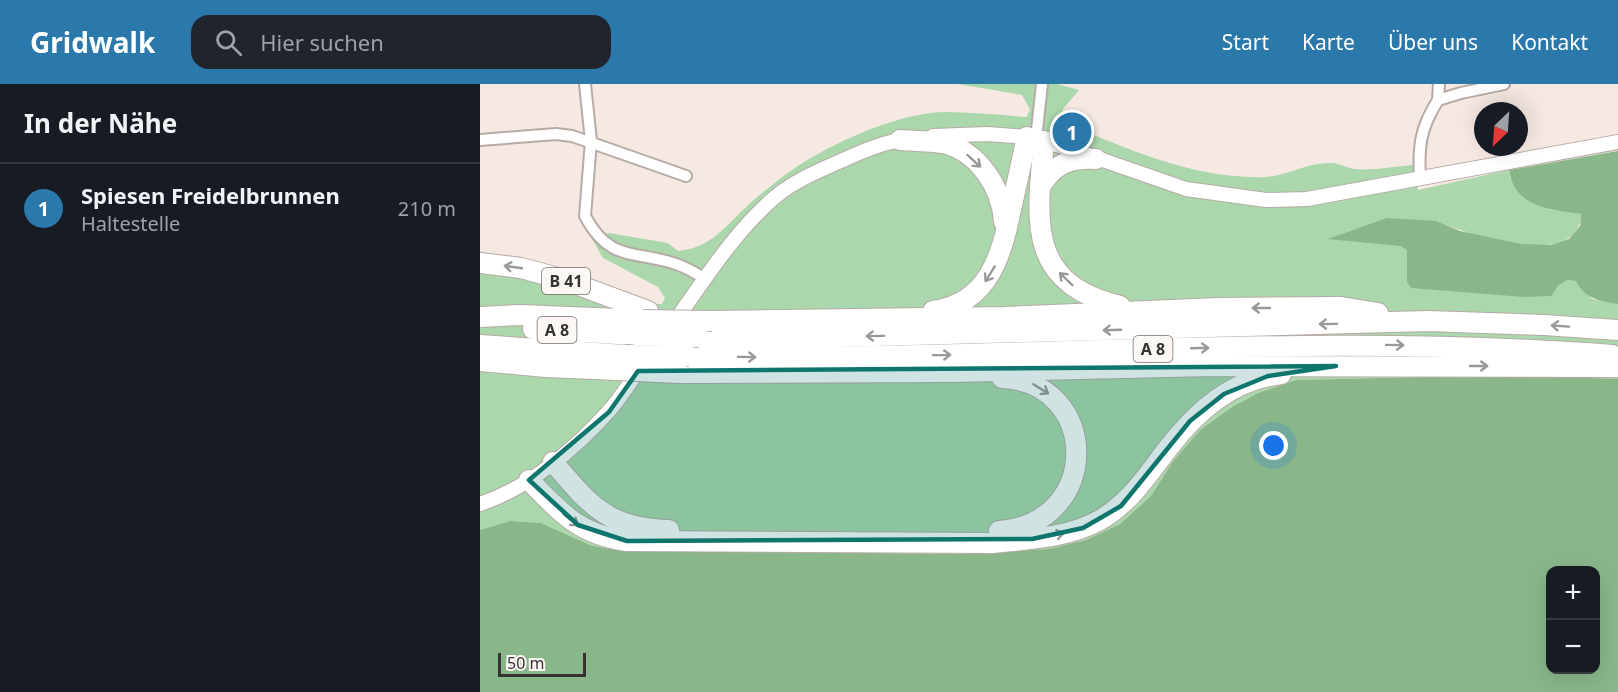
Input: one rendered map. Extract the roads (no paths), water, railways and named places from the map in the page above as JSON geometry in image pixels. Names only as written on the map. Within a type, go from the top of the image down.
[{"type":"highway","points":[[1036,139],[1040,187],[1038,215],[1041,237],[1056,269],[1070,284],[1089,297],[1137,310]]},
{"type":"highway","points":[[871,318],[939,310],[960,302],[977,291],[989,277],[997,262],[1036,139]]},
{"type":"highway","points":[[900,140],[943,143],[961,150],[976,162],[988,174],[1003,209],[1005,238]]},
{"type":"highway","points":[[1040,187],[1056,166],[1082,158],[1096,159]]},
{"type":"highway","name":"B 41","points":[[480,263],[521,268],[562,279],[642,322]]},
{"type":"highway","points":[[480,317],[520,315],[642,322],[1005,317],[1137,310],[1341,308],[1428,321]]},
{"type":"highway","name":"A 8","points":[[480,324],[642,322],[699,337],[812,338],[1428,321],[1618,330]]},
{"type":"highway","name":"A 8","points":[[480,345],[621,363],[684,364],[798,358],[1374,345],[1523,348],[1618,356]]},
{"type":"highway","points":[[480,361],[546,367]]},
{"type":"highway","points":[[480,371],[621,363]]},
{"type":"highway","points":[[684,364],[953,372],[1016,369],[1336,366],[1618,367]]},
{"type":"highway","points":[[529,480],[558,510],[578,525],[596,535],[627,541],[981,543],[1032,539],[1083,528],[1121,506],[1138,489],[1190,421],[1224,394],[1245,383],[1268,376],[1336,366]]},
{"type":"highway","points":[[553,462],[583,497],[598,510],[615,521],[654,530],[991,531],[1014,530],[1033,523],[1058,506],[1073,476],[1077,459],[1075,439],[1064,409],[1051,396],[1033,384],[1012,378],[984,377],[953,372]]},
{"type":"street","points":[[585,84],[591,141],[585,216],[591,227],[607,244],[623,253],[674,263],[705,279]]},
{"type":"street","points":[[1036,139],[1042,84]]},
{"type":"street","points":[[1420,177],[1419,157],[1424,126],[1438,100],[1439,84]]},
{"type":"street","points":[[1438,100],[1504,84]]},
{"type":"street","points":[[480,140],[556,134],[591,141],[686,176]]},
{"type":"street","points":[[480,504],[529,480],[553,462],[609,412],[738,235],[776,196],[817,171],[860,152],[900,140],[946,135],[987,134],[1036,139],[1186,189],[1266,200],[1307,199],[1618,142]]},
{"type":"place","name":"Spiesen Freidelbrunnen","points":[[1072,132]]}]
